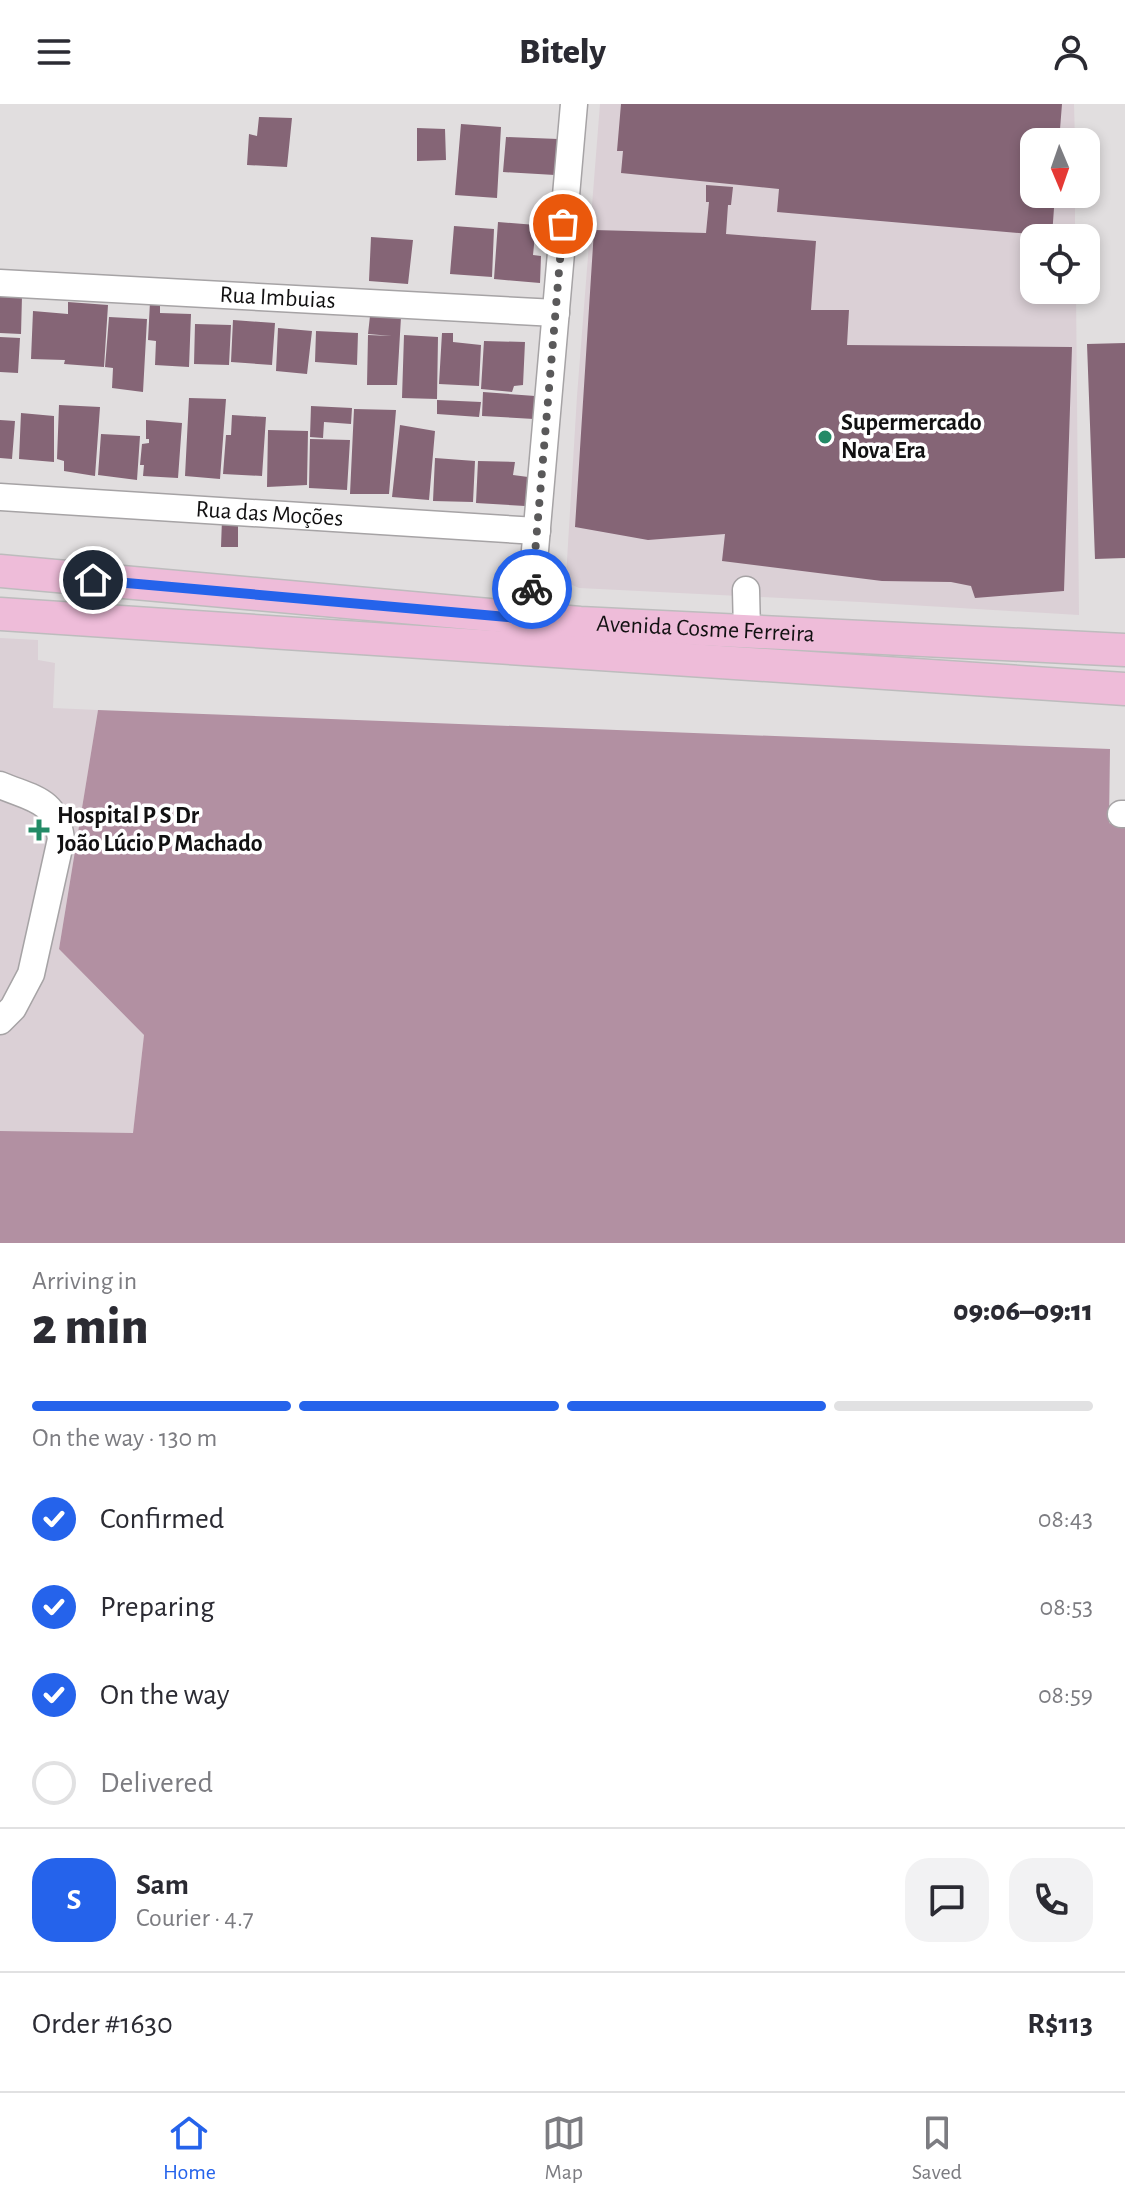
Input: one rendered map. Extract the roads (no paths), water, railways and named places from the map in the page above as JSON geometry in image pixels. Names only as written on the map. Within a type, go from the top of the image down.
[{"type":"main road","name":"Avenida Cosme Ferreira","points":[[0,571],[529,619],[1125,650]]},
{"type":"main road","name":"Avenida Cosme Ferreira","points":[[0,614],[1121,691]]},
{"type":"street","points":[[529,619],[574,104]]},
{"type":"street","name":"Rua Imbuias","points":[[0,283],[556,313]]},
{"type":"street","name":"Rua das Moções","points":[[0,497],[537,531]]},
{"type":"street","points":[[746,590],[747,632]]},
{"type":"street","points":[[0,785],[48,805],[59,822],[61,839],[31,974],[13,1008],[0,1021]]},
{"type":"place","name":"Supermercado Nova Era","points":[[825,437]]},
{"type":"place","name":"Hospital P S Dr João Lúcio P Machado","points":[[39,830]]}]
